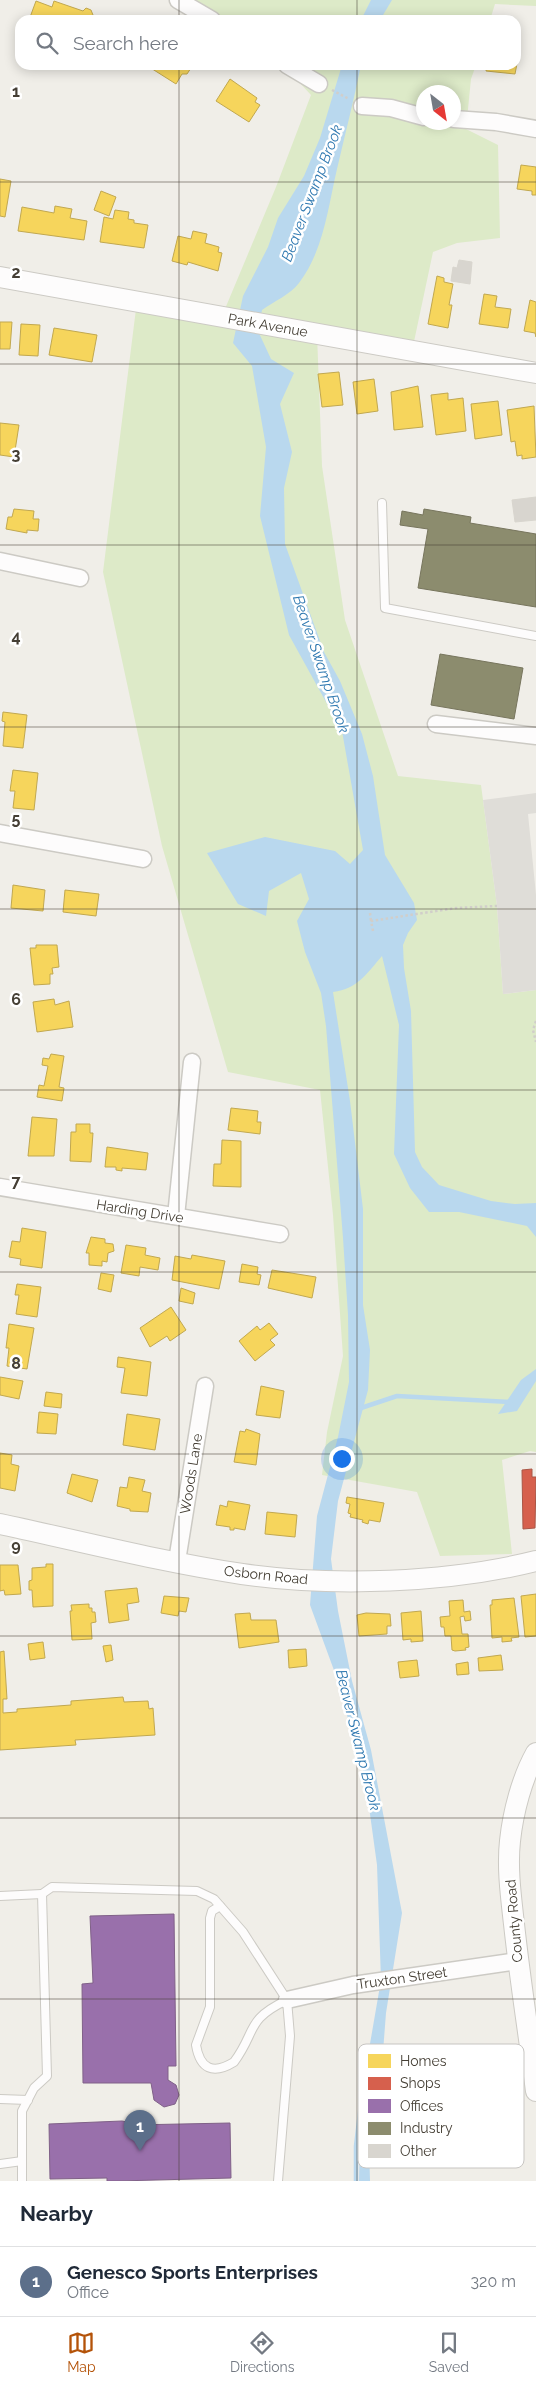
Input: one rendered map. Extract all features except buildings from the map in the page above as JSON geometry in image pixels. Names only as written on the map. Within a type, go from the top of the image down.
[{"type":"street","points":[[178,0],[204,15]]},
{"type":"street","points":[[296,70],[319,84]]},
{"type":"street","points":[[362,106],[391,108],[416,115]]},
{"type":"street","points":[[461,120],[496,122],[536,129]]},
{"type":"street","name":"Park Avenue","points":[[0,277],[536,373]]},
{"type":"street","points":[[0,561],[80,578]]},
{"type":"street","points":[[436,724],[536,736]]},
{"type":"street","points":[[0,833],[143,859]]},
{"type":"street","points":[[176,1216],[192,1062]]},
{"type":"street","name":"Harding Drive","points":[[0,1188],[280,1234]]},
{"type":"street","name":"Woods Lane","points":[[176,1561],[205,1386]]},
{"type":"street","name":"Osborn Road","points":[[0,1524],[241,1574],[300,1580],[340,1581],[451,1575],[536,1561]]},
{"type":"street","name":"County Road","points":[[536,1753],[519,1799],[510,1840],[510,1880],[518,1961],[531,2025],[536,2091]]},
{"type":"street","name":"Truxton Street","points":[[287,2000],[353,1985],[518,1961]]},
{"type":"lane","points":[[382,503],[385,608],[536,636]]},
{"type":"lane","points":[[0,1896],[42,1894],[52,1887],[197,1891],[214,1899],[243,1932],[287,2000],[290,2036],[278,2181]]},
{"type":"lane","points":[[22,2181],[22,2111],[34,2088],[47,2076],[42,1894]]},
{"type":"lane","points":[[220,1906],[212,1911],[210,1918],[210,2007],[196,2045],[202,2063],[208,2068],[217,2069],[234,2062],[253,2024],[268,2009],[287,2000]]},
{"type":"lane","points":[[0,2100],[28,2100]]},
{"type":"lane","points":[[0,2164],[22,2161]]},
{"type":"path","points":[[319,84],[362,106]]},
{"type":"path","points":[[371,921],[456,908],[497,906]]},
{"type":"path","points":[[370,913],[372,931]]},
{"type":"path","points":[[536,1022],[533,1030],[536,1042]]},
{"type":"green space","points":[[178,0],[536,0],[536,6],[495,4],[492,15],[204,15]]},
{"type":"green space","points":[[288,70],[474,70],[471,79],[466,129],[498,145],[500,238],[457,243],[433,252],[412,351],[317,334],[322,466],[345,620],[398,776],[481,785],[497,906],[503,994],[536,990],[536,1452],[530,1451],[502,1460],[512,1554],[440,1556],[417,1492],[322,1475],[327,1432],[343,1356],[333,1215],[320,1090],[228,1072],[162,846],[103,572],[137,301],[222,316],[276,187],[311,95]]},
{"type":"shaded area","points":[[536,793],[536,813],[528,814],[536,895],[536,990],[503,994],[497,906],[483,800]]},
{"type":"water","points":[[371,0],[392,0],[383,15],[364,15]]},
{"type":"water","points":[[340,70],[360,70],[320,242],[314,257],[296,287],[262,310],[258,331],[271,359],[294,373],[280,404],[292,452],[284,488],[285,544],[324,652],[340,681],[362,734],[373,776],[385,855],[414,903],[417,920],[408,933],[403,945],[404,968],[411,1011],[415,1152],[422,1167],[439,1185],[491,1201],[515,1204],[536,1203],[536,1237],[527,1226],[459,1212],[429,1212],[410,1188],[394,1154],[399,1025],[382,956],[356,984],[333,992],[350,1101],[363,1209],[363,1305],[370,1350],[368,1390],[338,1501],[331,1559],[338,1611],[352,1681],[371,1750],[402,1913],[386,2013],[384,2044],[370,2044],[381,1980],[377,1865],[365,1778],[335,1673],[310,1605],[317,1516],[338,1437],[349,1382],[348,1315],[326,1026],[321,993],[305,952],[297,921],[309,899],[301,873],[269,891],[266,916],[238,904],[207,853],[265,837],[335,851],[350,864],[363,850],[342,731],[289,635],[260,516],[266,447],[252,366],[233,343],[243,296],[268,247],[278,218],[304,176],[320,138]]},
{"type":"water","points":[[536,1369],[536,1381],[517,1411],[498,1414],[521,1380]]},
{"type":"water","points":[[359,2168],[370,2168],[370,2181],[359,2181]]},
{"type":"waterway","name":"Beaver Swamp Brook","points":[[358,1409],[397,1396],[510,1402]]},
{"type":"waterway","name":"Beaver Swamp Brook","points":[[356,2181],[358,2129]]},
{"type":"place","name":"Genesco Sports Enterprises","points":[[140,2151]]}]
